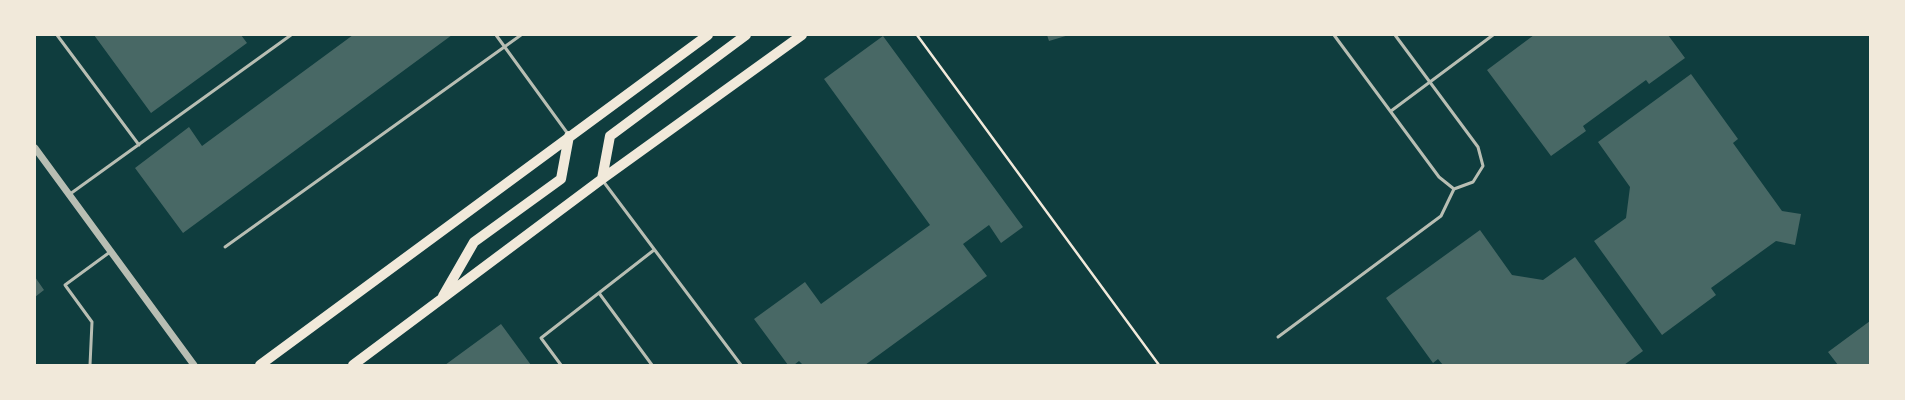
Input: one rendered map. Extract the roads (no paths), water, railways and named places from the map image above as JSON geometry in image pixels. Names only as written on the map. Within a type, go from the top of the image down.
[{"type":"main road","points":[[260,365],[708,35]]},
{"type":"main road","points":[[602,179],[610,136],[746,35]]},
{"type":"main road","points":[[353,365],[602,179],[802,35]]},
{"type":"main road","points":[[441,299],[474,242],[561,179],[569,136]]},
{"type":"street","points":[[35,148],[194,365]]},
{"type":"lane","points":[[58,35],[139,144]]},
{"type":"lane","points":[[70,195],[291,35]]},
{"type":"lane","points":[[496,35],[569,136]]},
{"type":"lane","points":[[225,247],[520,35]]},
{"type":"lane","points":[[1334,35],[1439,177],[1454,189]]},
{"type":"lane","points":[[1278,337],[1441,216],[1454,189],[1473,182],[1483,166],[1478,148],[1395,35]]},
{"type":"lane","points":[[1391,111],[1493,35]]},
{"type":"lane","points":[[602,179],[741,365]]},
{"type":"lane","points":[[561,365],[541,338],[654,250]]},
{"type":"lane","points":[[90,365],[92,322],[65,285],[111,251]]},
{"type":"lane","points":[[599,293],[652,365]]}]
